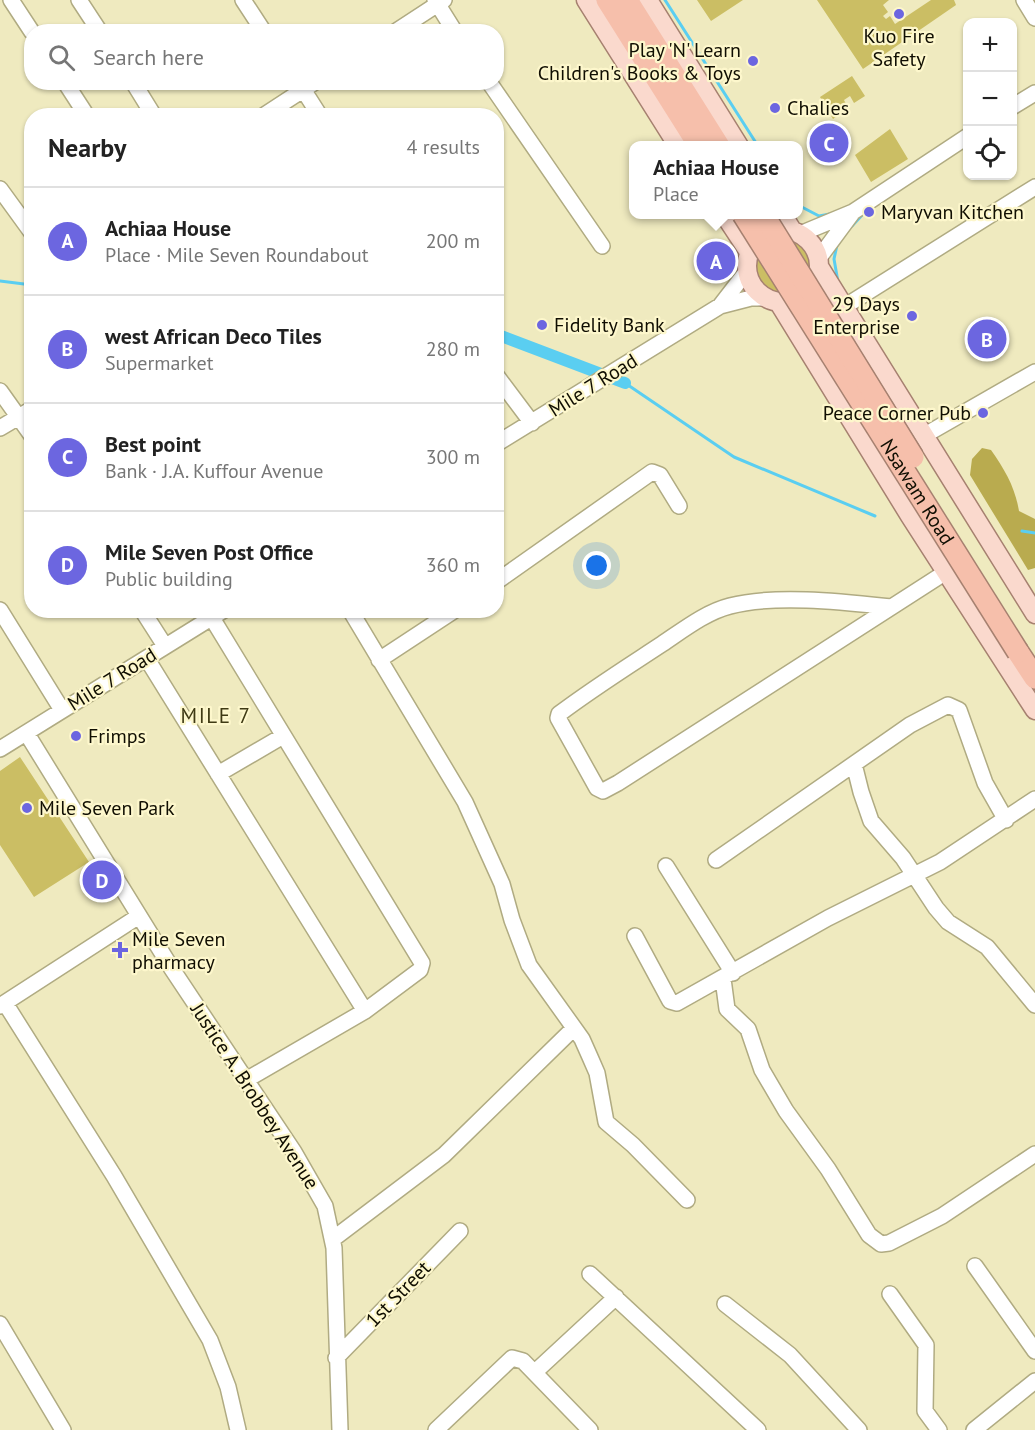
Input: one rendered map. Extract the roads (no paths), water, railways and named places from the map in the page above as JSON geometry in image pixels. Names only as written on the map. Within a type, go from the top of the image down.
[{"type":"highway","points":[[607,0],[696,141]]},
{"type":"highway","points":[[627,0],[716,141]]},
{"type":"highway","name":"Nsawam Road","points":[[746,219],[1028,651]]},
{"type":"highway","name":"Nsawam Road","points":[[766,219],[1028,651],[1035,678]]},
{"type":"main road","points":[[586,0],[675,141]]},
{"type":"main road","points":[[648,0],[736,141]]},
{"type":"main road","points":[[727,219],[749,252]]},
{"type":"main road","points":[[786,219],[796,232],[811,242],[844,307],[1035,614]]},
{"type":"main road","points":[[796,232],[775,231],[760,238],[749,252],[747,271],[753,286],[772,300],[1035,710]]},
{"type":"main road","points":[[772,300],[798,300],[814,287],[820,263]]},
{"type":"street","points":[[11,0],[27,24]]},
{"type":"street","points":[[79,0],[95,24]]},
{"type":"street","points":[[243,0],[259,24]]},
{"type":"street","points":[[1024,0],[1035,18]]},
{"type":"street","points":[[406,24],[439,1],[452,24]]},
{"type":"street","points":[[70,90],[82,108]]},
{"type":"street","points":[[138,90],[149,108]]},
{"type":"street","points":[[273,108],[299,90]]},
{"type":"street","points":[[308,90],[316,108]]},
{"type":"street","points":[[495,90],[602,246]]},
{"type":"street","points":[[1017,104],[1035,93]]},
{"type":"street","points":[[796,232],[853,212],[963,139]]},
{"type":"street","points":[[844,307],[1035,187]]},
{"type":"street","points":[[0,189],[24,222]]},
{"type":"street","points":[[820,263],[853,212]]},
{"type":"street","points":[[720,306],[747,271]]},
{"type":"street","points":[[720,306],[751,298],[772,300]]},
{"type":"street","name":"Mile 7 Road","points":[[504,439],[720,306]]},
{"type":"street","points":[[925,435],[1035,372]]},
{"type":"street","points":[[504,386],[532,423]]},
{"type":"street","points":[[0,391],[24,412]]},
{"type":"street","points":[[0,428],[24,414]]},
{"type":"street","points":[[504,576],[652,472],[660,475],[679,506]]},
{"type":"street","points":[[891,607],[839,602],[760,602],[729,606],[702,618],[650,652],[589,692],[559,714],[558,718],[597,788],[603,791],[946,572]]},
{"type":"street","points":[[0,610],[62,710]]},
{"type":"street","points":[[147,618],[165,646]]},
{"type":"street","name":"Mile 7 Road","points":[[0,749],[211,618]]},
{"type":"street","points":[[220,618],[283,736],[422,963],[420,970],[365,1011],[246,1080]]},
{"type":"street","points":[[355,618],[465,802],[502,884],[512,920],[529,965],[582,1039],[597,1072],[606,1122],[633,1144],[687,1200]]},
{"type":"street","points":[[379,660],[443,618]]},
{"type":"street","points":[[147,658],[365,1011]]},
{"type":"street","points":[[716,860],[910,725],[941,707],[954,705],[959,710],[986,783],[1005,820]]},
{"type":"street","name":"Justice A. Brobbey Avenue","points":[[27,734],[139,916],[294,1152],[325,1206],[333,1239],[340,1430]]},
{"type":"street","points":[[218,774],[283,736]]},
{"type":"street","points":[[854,764],[871,821],[903,858],[948,922],[987,947],[1035,1005]]},
{"type":"street","points":[[635,936],[670,1001],[673,1003],[687,999],[828,918],[940,862],[1035,799]]},
{"type":"street","points":[[666,866],[728,976],[727,1009],[748,1029],[762,1070],[786,1111],[828,1169],[869,1235],[881,1244],[889,1243],[942,1216],[1035,1154]]},
{"type":"street","points":[[139,916],[2,1005],[114,1176],[210,1340],[228,1387],[238,1430]]},
{"type":"street","points":[[333,1239],[444,1155],[573,1029]]},
{"type":"street","name":"1st Street","points":[[336,1358],[460,1231]]},
{"type":"street","points":[[975,1266],[1035,1352]]},
{"type":"street","points":[[590,1274],[758,1430]]},
{"type":"street","points":[[890,1294],[926,1345],[925,1411],[939,1430]]},
{"type":"street","points":[[535,1372],[616,1297]]},
{"type":"street","points":[[724,1304],[790,1356],[859,1430]]},
{"type":"street","points":[[0,1324],[63,1430]]},
{"type":"street","points":[[436,1430],[512,1358],[523,1361],[535,1372],[590,1430]]},
{"type":"street","points":[[974,1430],[1035,1381]]},
{"type":"waterway","points":[[665,0],[755,141]]},
{"type":"waterway","points":[[803,208],[819,216],[830,214]]},
{"type":"waterway","points":[[852,226],[864,213]]},
{"type":"waterway","points":[[837,245],[834,259],[838,282]]},
{"type":"waterway","points":[[0,281],[24,284]]},
{"type":"waterway","points":[[504,337],[625,383]]},
{"type":"waterway","points":[[625,383],[734,457],[875,516]]},
{"type":"waterway","points":[[1022,531],[1035,533]]},
{"type":"place","name":"Kuo Fire Safety","points":[[899,14]]},
{"type":"place","name":"Play 'N' Learn Children's Books & Toys","points":[[753,61]]},
{"type":"place","name":"Chalies","points":[[775,108]]},
{"type":"place","name":"Best point","points":[[829,143]]},
{"type":"place","name":"Maryvan Kitchen","points":[[869,212]]},
{"type":"place","name":"Achiaa House","points":[[716,261]]},
{"type":"place","name":"29 Days Enterprise","points":[[912,316]]},
{"type":"place","name":"Fidelity Bank","points":[[542,325]]},
{"type":"place","name":"west African Deco Tiles","points":[[987,339]]},
{"type":"place","name":"Peace Corner Pub","points":[[983,413]]},
{"type":"place","name":"Frimps","points":[[76,736]]},
{"type":"place","name":"Mile Seven Park","points":[[27,808]]},
{"type":"place","name":"Mile Seven Post Office","points":[[102,880]]},
{"type":"place","name":"Mile Seven pharmacy","points":[[120,950]]},
{"type":"district","name":"MILE 7","points":[[216,715]]}]
